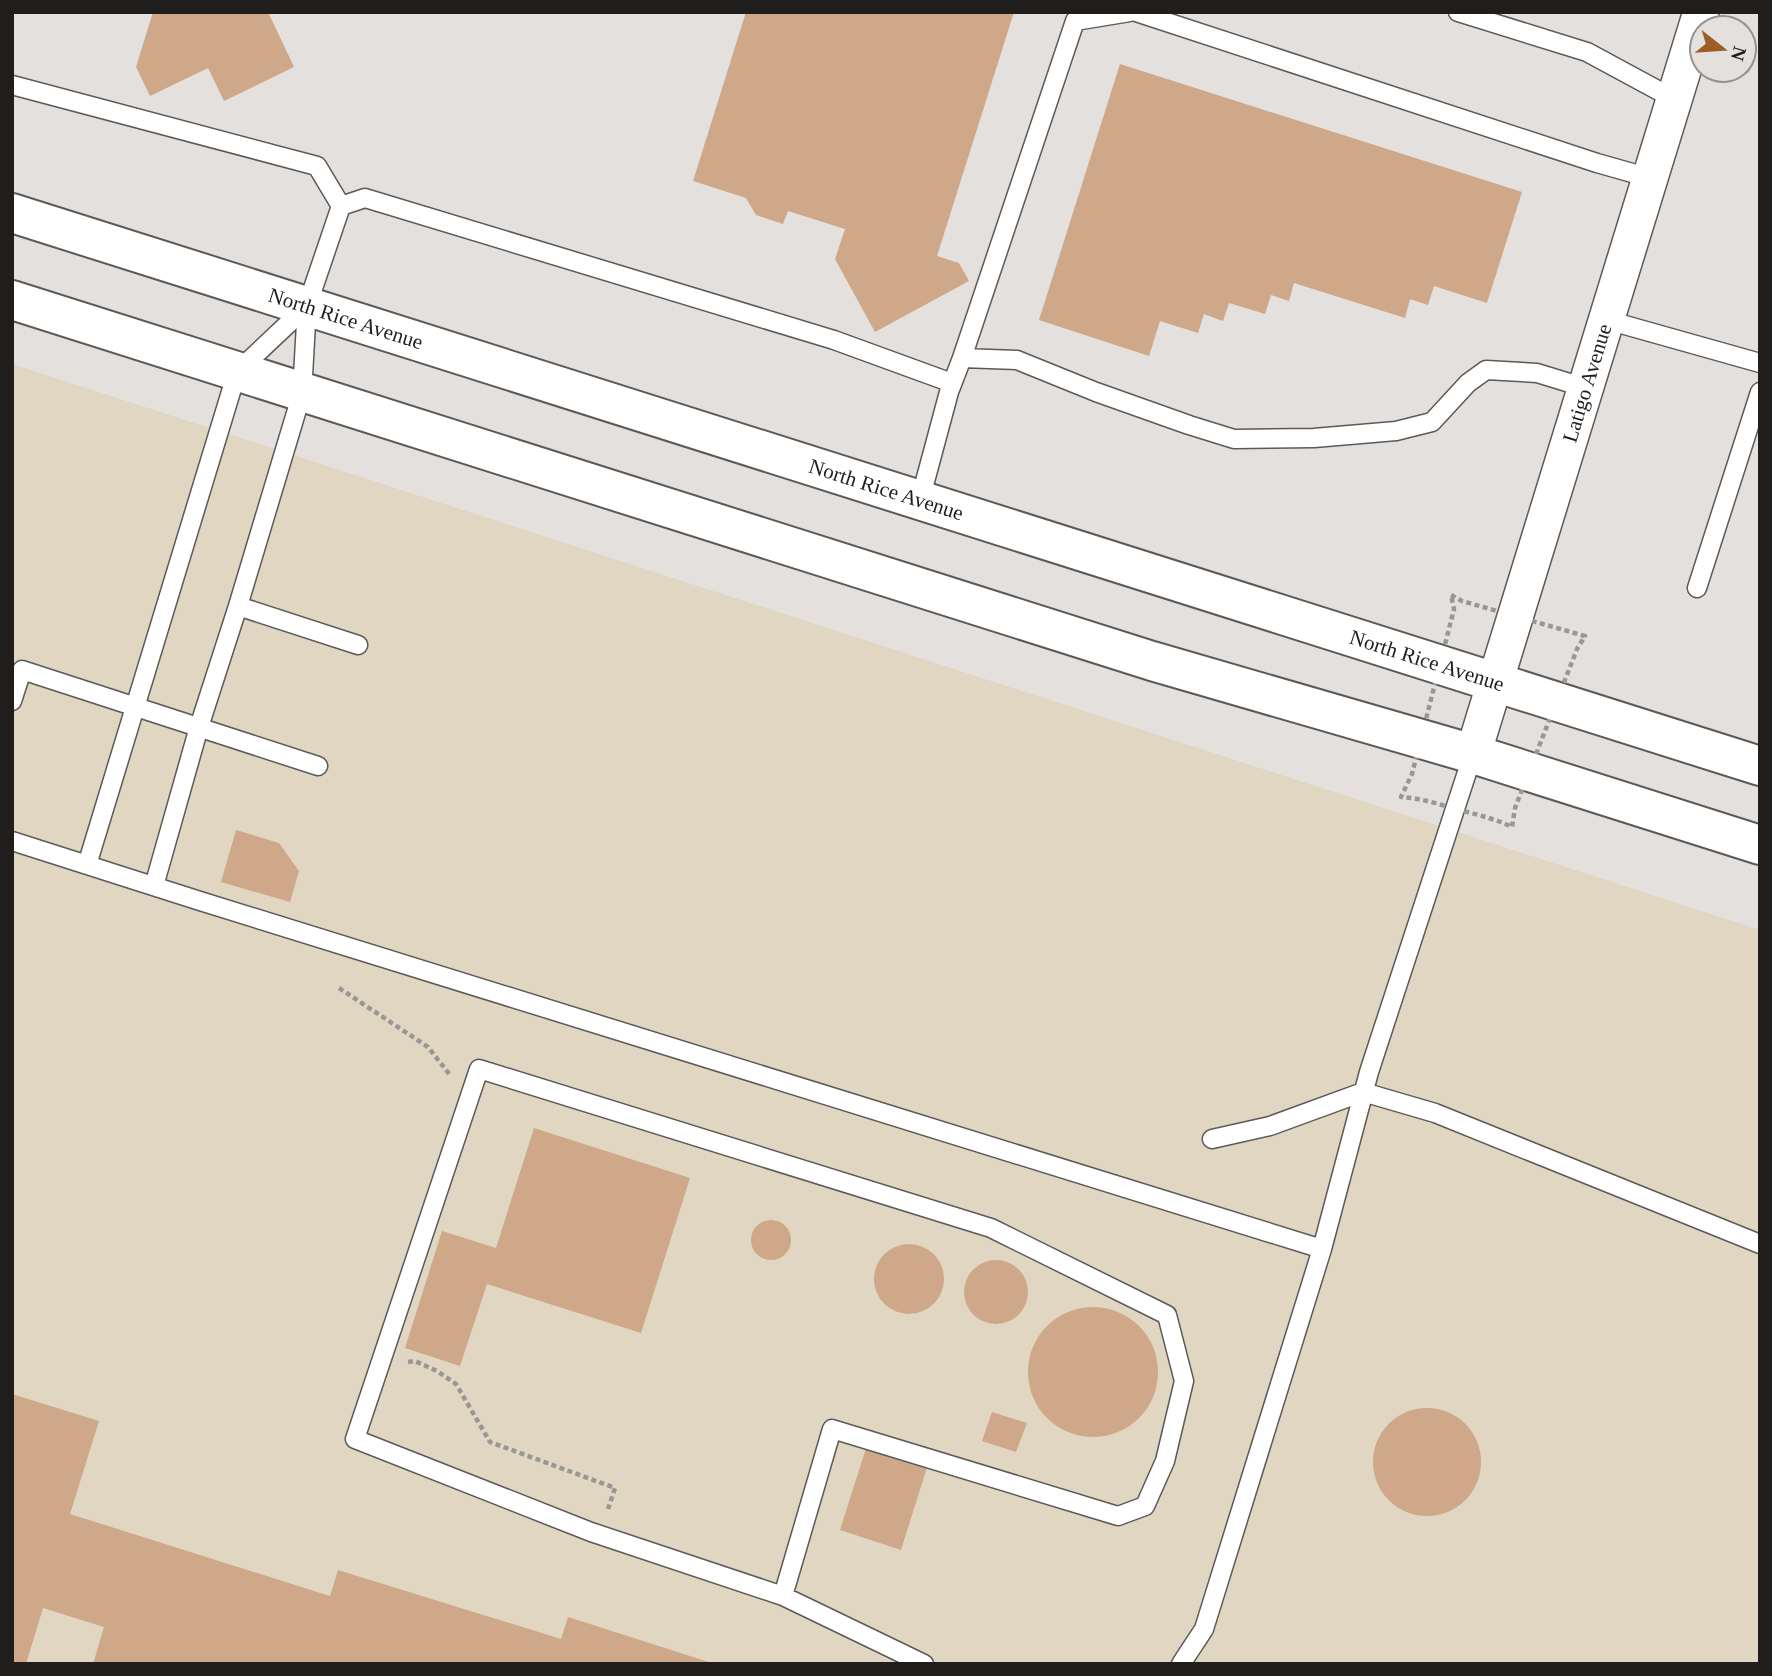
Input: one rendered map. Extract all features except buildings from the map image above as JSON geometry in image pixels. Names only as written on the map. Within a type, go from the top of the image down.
[{"type":"highway","name":"North Rice Avenue","points":[[12,213],[1760,766]]},
{"type":"highway","points":[[12,300],[1152,661],[1474,754],[1760,845]]},
{"type":"street","name":"Latigo Avenue","points":[[1474,754],[1701,12]]},
{"type":"lane","points":[[920,500],[952,383],[1075,21],[1133,12],[1650,178]]},
{"type":"lane","points":[[1458,12],[1491,17],[1587,52],[1674,99]]},
{"type":"lane","points":[[12,85],[317,166],[341,206],[307,306],[302,393],[199,727],[154,886]]},
{"type":"lane","points":[[341,206],[365,198],[834,340],[952,383]]},
{"type":"lane","points":[[86,865],[237,372],[307,306]]},
{"type":"lane","points":[[1607,320],[1760,363]]},
{"type":"lane","points":[[962,358],[1017,360],[1108,396],[1234,439],[1314,438],[1396,431],[1432,422],[1468,383],[1486,370],[1537,373],[1586,388]]},
{"type":"lane","points":[[1697,588],[1760,392]]},
{"type":"lane","points":[[238,606],[358,645]]},
{"type":"lane","points":[[12,701],[22,670],[318,766]]},
{"type":"lane","points":[[1181,1664],[1204,1629],[1322,1249],[1363,1092],[1474,754]]},
{"type":"lane","points":[[12,841],[1322,1249]]},
{"type":"lane","points":[[783,1596],[832,1429],[1118,1516],[1144,1506],[1165,1461],[1184,1381],[1167,1315],[991,1228],[479,1069],[355,1439],[600,1536],[783,1596],[924,1664]]},
{"type":"lane","points":[[1212,1139],[1270,1126],[1363,1092],[1435,1113],[1760,1244]]},
{"type":"path","points":[[339,988],[428,1047],[457,1084]]},
{"type":"path","points":[[382,1357],[401,1363],[415,1360],[456,1384],[490,1443],[615,1488],[600,1536]]},
{"type":"shaded area","points":[[12,364],[1760,930],[1760,1664],[12,1664]]}]
